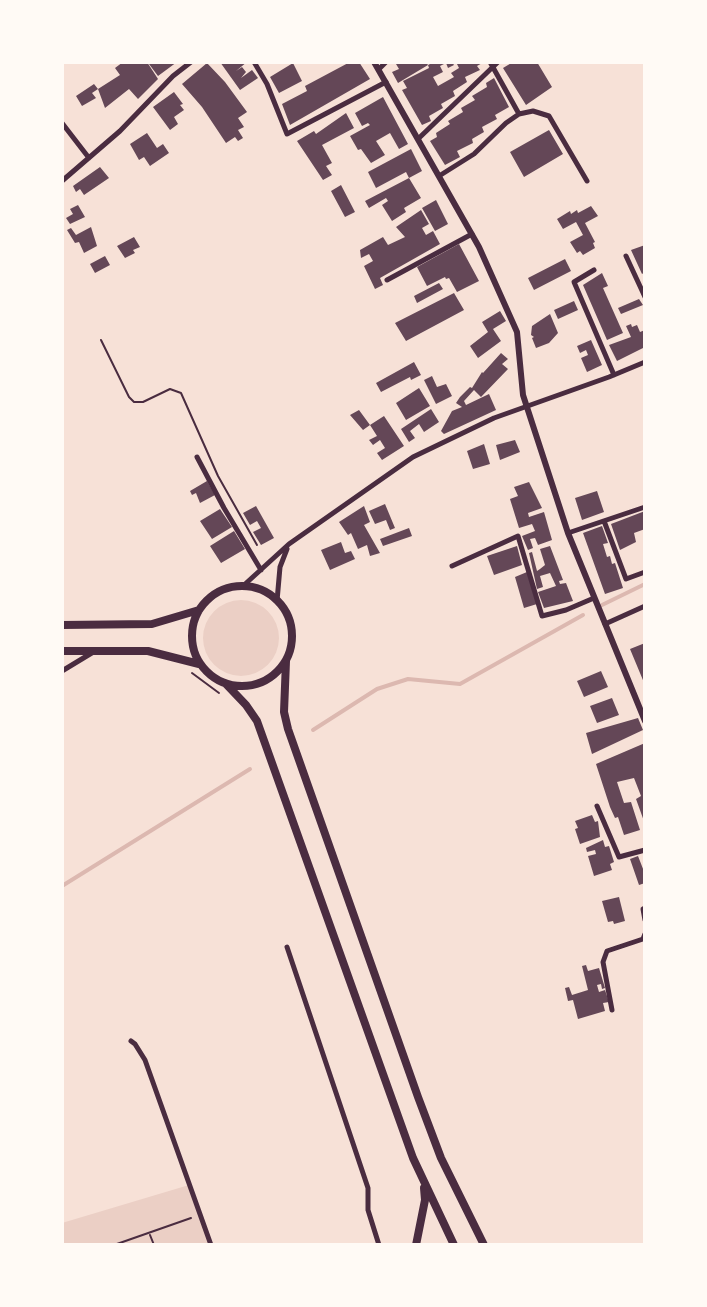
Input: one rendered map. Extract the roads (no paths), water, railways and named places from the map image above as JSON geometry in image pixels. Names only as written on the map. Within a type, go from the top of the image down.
[{"type":"main road","points":[[454,1245],[422,1179],[257,721],[226,684],[211,676],[199,664],[192,646],[192,628],[199,610],[210,597],[225,589],[243,586],[262,590],[277,601],[288,618],[292,635],[283,689],[288,729],[422,1109],[454,1188],[484,1245]]},
{"type":"main road","points":[[62,625],[152,624],[199,610]]},
{"type":"main road","points":[[62,651],[148,651],[199,664]]},
{"type":"main road","points":[[226,684],[243,686],[260,683],[275,674],[286,661]]},
{"type":"main road","points":[[416,1245],[425,1200],[422,1179]]},
{"type":"street","points":[[62,181],[191,62]]},
{"type":"street","points":[[254,62],[267,84],[287,134],[386,82]]},
{"type":"street","points":[[386,62],[376,65],[472,234],[517,332],[522,390],[568,533],[645,721]]},
{"type":"street","points":[[418,139],[493,63],[519,114]]},
{"type":"street","points":[[439,176],[474,154],[519,114],[533,111],[549,116],[587,181]]},
{"type":"street","points":[[62,123],[89,158]]},
{"type":"street","points":[[387,280],[472,234]]},
{"type":"street","points":[[626,256],[645,297]]},
{"type":"street","points":[[594,270],[574,282],[614,375]]},
{"type":"street","points":[[243,586],[289,544],[413,457],[494,418],[645,362]]},
{"type":"street","points":[[197,457],[261,570]]},
{"type":"street","points":[[568,533],[645,507]]},
{"type":"street","points":[[604,521],[626,579],[645,572]]},
{"type":"street","points":[[452,566],[518,536],[542,616],[594,598]]},
{"type":"street","points":[[277,601],[280,567],[289,544]]},
{"type":"street","points":[[605,624],[645,606]]},
{"type":"street","points":[[62,671],[96,650]]},
{"type":"street","points":[[597,806],[619,857],[645,850]]},
{"type":"street","points":[[645,908],[645,920]]},
{"type":"street","points":[[612,1010],[603,962],[607,951],[643,939],[645,934]]},
{"type":"street","points":[[287,947],[368,1188],[368,1210],[379,1245]]},
{"type":"street","points":[[131,1041],[145,1060],[211,1245]]},
{"type":"waterway","points":[[602,605],[645,584]]},
{"type":"waterway","points":[[313,730],[377,689],[408,679],[460,684],[583,615]]},
{"type":"waterway","points":[[62,886],[250,769]]}]
